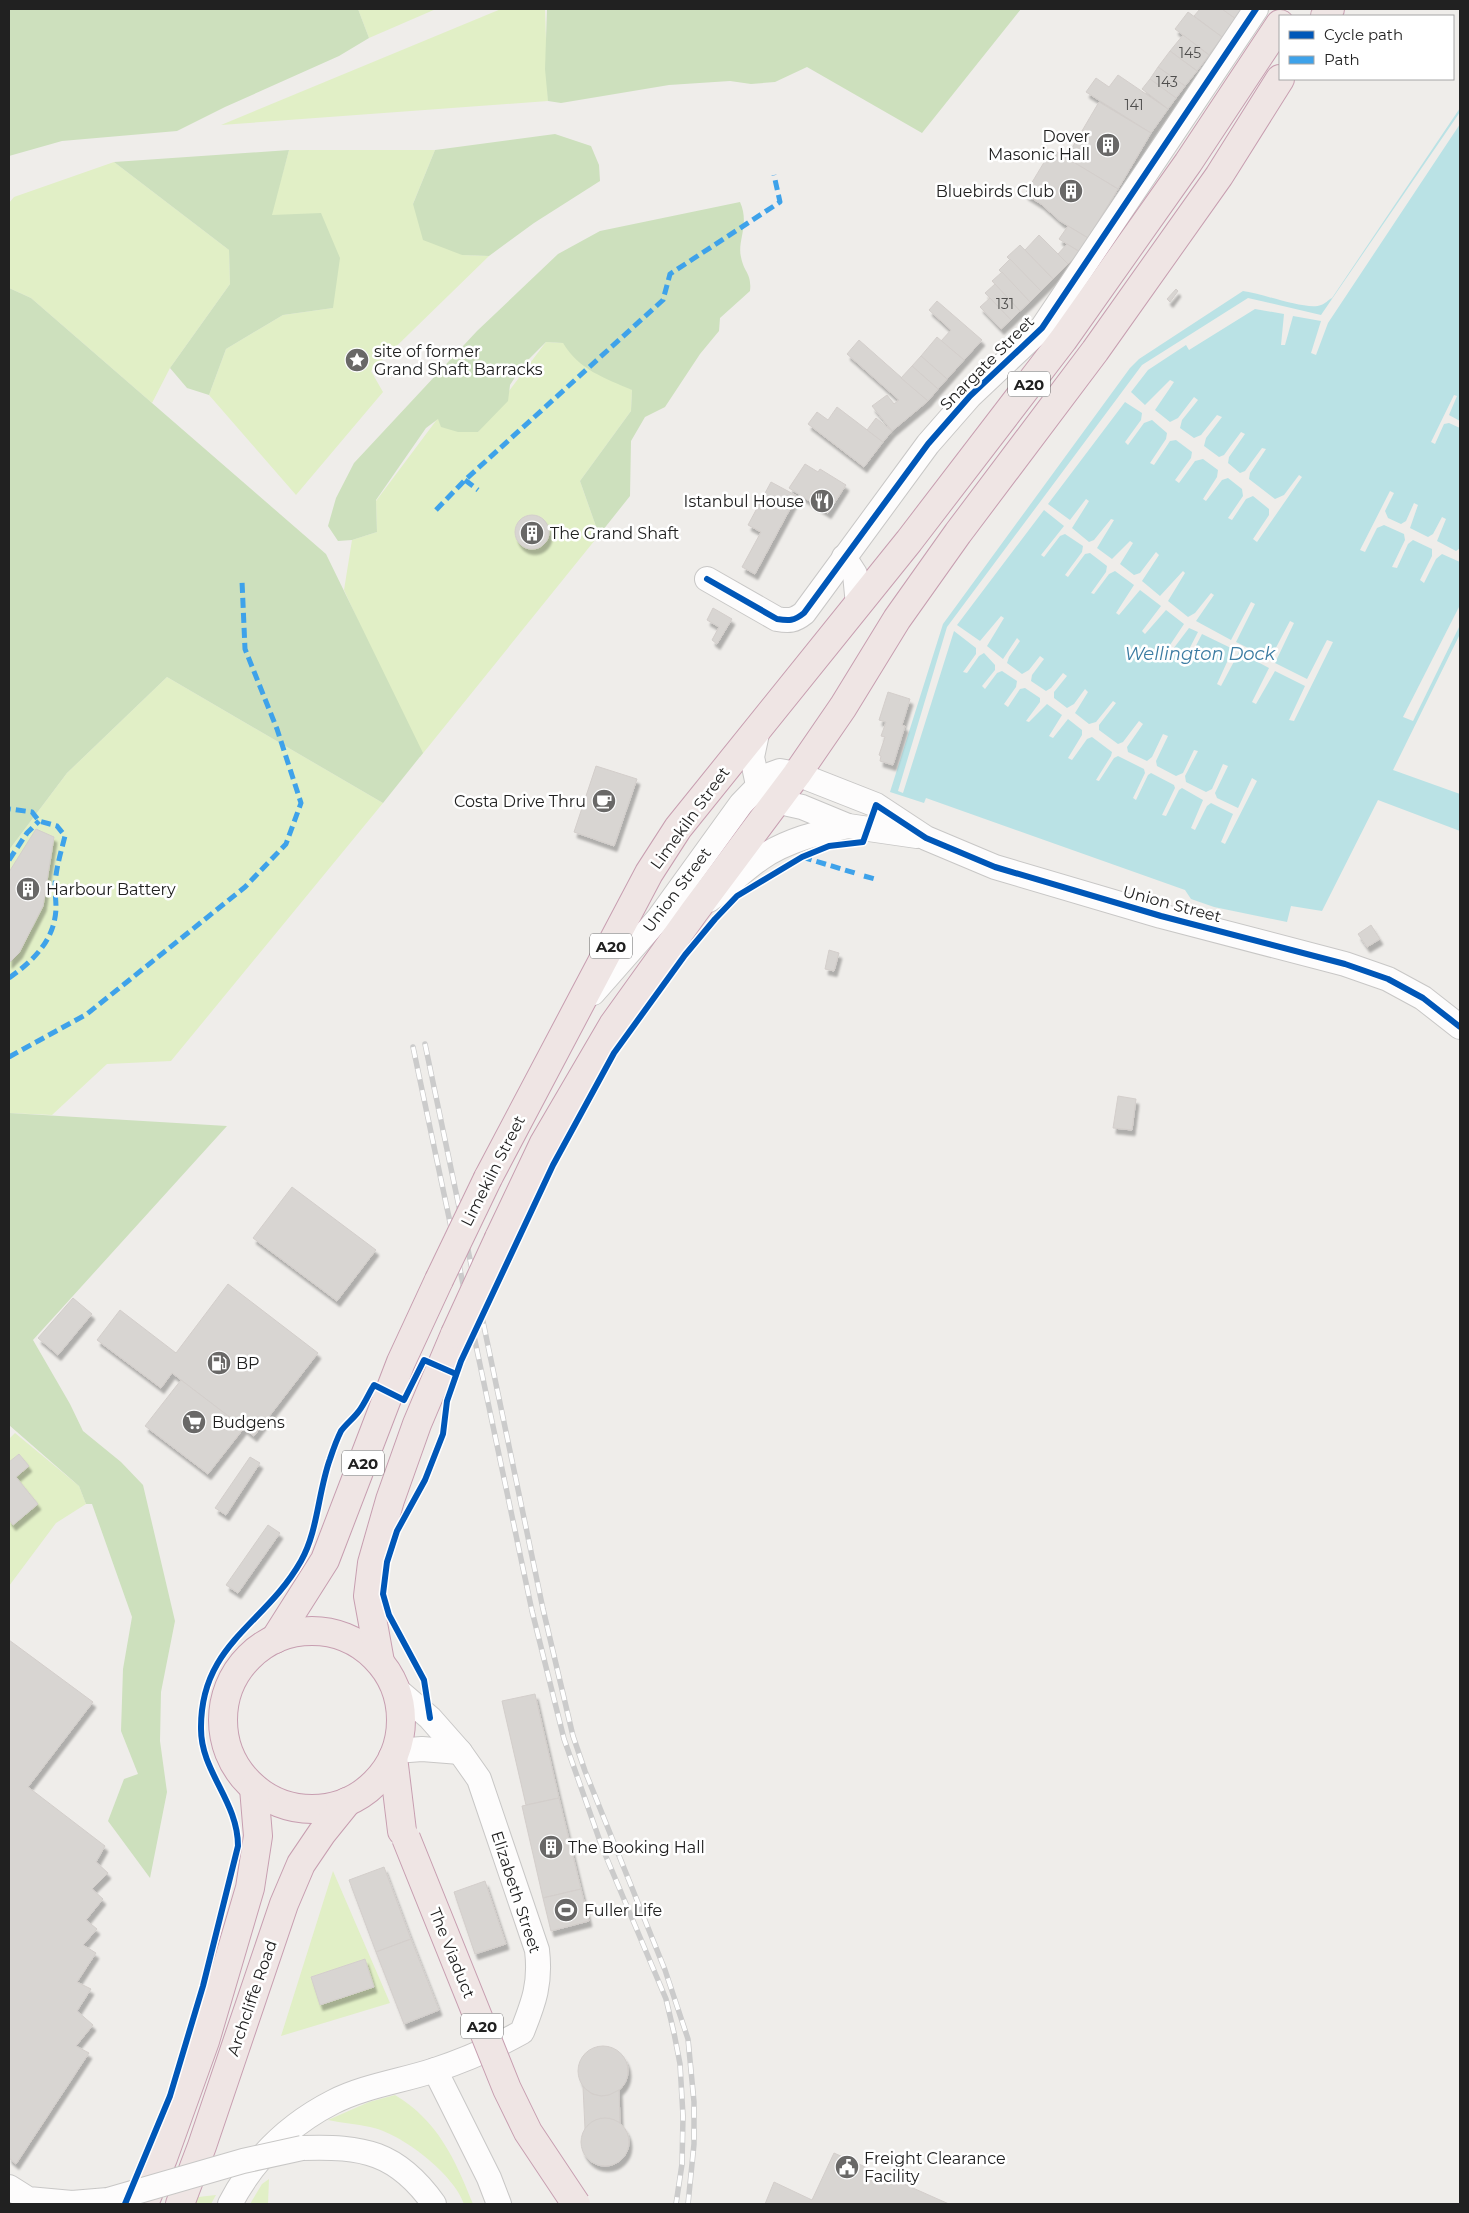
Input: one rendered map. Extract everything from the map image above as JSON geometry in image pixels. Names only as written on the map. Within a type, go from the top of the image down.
[{"type":"highway","name":"Snargate Street","points":[[758,729],[858,605],[1052,334],[1188,163],[1279,26]]},
{"type":"highway","name":"A20","points":[[766,793],[797,774],[843,707],[897,619],[1208,192],[1279,80]]},
{"type":"highway","name":"Limekiln Street","points":[[275,1639],[325,1560],[401,1362],[488,1178],[649,873],[678,828],[758,729]]},
{"type":"highway","name":"Limekiln Street","points":[[380,1662],[368,1596],[372,1563],[390,1500],[417,1424],[455,1334],[544,1143],[583,1075],[613,1025],[694,912],[766,793]]},
{"type":"highway","points":[[307,1631],[323,1632],[354,1641],[380,1662],[396,1688],[401,1709],[401,1730],[395,1754],[386,1770],[373,1786],[354,1799],[328,1808],[298,1808],[270,1799],[254,1788],[240,1774],[231,1758],[222,1722],[224,1703],[230,1685],[239,1668],[252,1654],[275,1639],[307,1631]]},
{"type":"highway","name":"The Viaduct","points":[[395,1754],[404,1834],[508,2090],[528,2132],[576,2204]]},
{"type":"highway","name":"Archcliffe Road","points":[[144,2204],[163,2158],[205,2041],[250,1888],[258,1836],[254,1788]]},
{"type":"highway","name":"Archcliffe Road","points":[[180,2204],[202,2146],[284,1904],[301,1864],[322,1833],[354,1799]]},
{"type":"highway","name":"The Viaduct","points":[[354,1799],[376,1802],[404,1834]]},
{"type":"street","name":"Snargate Street","points":[[708,579],[777,618],[788,621],[796,619],[804,613],[928,444],[970,396],[1052,334],[1256,9]]},
{"type":"street","points":[[844,557],[855,574],[858,605]]},
{"type":"street","points":[[758,729],[752,757],[766,793]]},
{"type":"street","name":"Union Street","points":[[797,774],[876,805],[926,838],[996,867],[1061,888],[1370,972],[1394,981],[1423,998],[1460,1027]]},
{"type":"street","name":"Union Street","points":[[574,1015],[658,919],[741,804],[766,793],[848,826],[926,838]]},
{"type":"street","name":"Union Street","points":[[694,912],[725,889],[759,859],[774,850],[810,835],[848,826]]},
{"type":"street","name":"Elizabeth Street","points":[[230,2204],[256,2163],[282,2135],[334,2101],[435,2070],[503,2042],[522,2032],[538,1989],[540,1973],[537,1950],[479,1780],[460,1752],[430,1718],[396,1688]]},
{"type":"street","points":[[395,1754],[422,1748],[460,1752]]},
{"type":"street","points":[[435,2070],[489,2178],[499,2204]]},
{"type":"street","points":[[9,2187],[28,2199],[72,2203],[108,2200],[243,2161],[302,2148],[352,2149],[378,2156],[398,2166],[412,2177],[434,2204]]},
{"type":"green space","points":[[9,9],[358,9],[369,38],[339,56],[225,107],[177,131],[62,141],[9,156]]},
{"type":"green space","points":[[358,9],[436,9],[369,38]]},
{"type":"green space","points":[[501,9],[545,9],[548,101],[221,125]]},
{"type":"green space","points":[[547,9],[1021,9],[922,133],[807,67],[775,82],[751,84],[730,81],[669,85],[561,103],[548,101],[545,69]]},
{"type":"green space","points":[[555,134],[591,146],[599,165],[600,181],[534,223],[489,256],[462,255],[423,240],[413,204],[435,150]]},
{"type":"green space","points":[[289,150],[435,150],[413,204],[462,255],[489,256],[371,371],[383,392],[296,495],[209,395],[226,349],[283,315],[333,308],[270,219]]},
{"type":"green space","points":[[289,150],[272,215],[321,213],[340,258],[333,308],[283,315],[226,349],[209,395],[187,388],[170,368],[230,284],[229,250],[114,162]]},
{"type":"green space","points":[[114,162],[229,250],[230,284],[170,368],[152,403],[31,298],[9,288],[9,203],[14,197]]},
{"type":"green space","points":[[740,202],[743,210],[744,225],[740,251],[742,262],[750,280],[750,291],[720,318],[719,331],[700,354],[665,407],[645,417],[631,441],[630,496],[599,535],[580,481],[631,411],[632,390],[585,367],[569,352],[563,343],[546,342],[523,365],[510,385],[508,401],[478,432],[458,432],[441,427],[438,419],[426,428],[376,500],[377,532],[352,540],[338,541],[328,526],[336,498],[354,463],[477,331],[558,254],[600,231]]},
{"type":"green space","points":[[9,288],[31,298],[326,554],[423,753],[383,803],[167,677],[67,773],[9,850]]},
{"type":"green space","points":[[546,342],[563,343],[632,390],[631,411],[580,481],[599,535],[420,757],[344,590],[352,540],[377,532],[376,501],[438,418],[442,427],[478,432]]},
{"type":"green space","points":[[167,677],[383,803],[171,1061],[107,1064],[52,1115],[9,1113],[9,850],[67,773]]},
{"type":"green space","points":[[9,1113],[227,1126],[33,1340],[70,1404],[83,1431],[121,1462],[143,1485],[175,1621],[161,1692],[160,1741],[167,1792],[150,1878],[108,1821],[124,1779],[138,1774],[121,1731],[123,1669],[132,1617],[92,1504],[86,1504],[79,1486],[9,1425]]},
{"type":"green space","points":[[15,1433],[79,1486],[86,1504],[56,1523],[9,1586],[9,1520],[13,1525],[38,1504],[16,1477],[29,1466],[19,1454],[9,1462],[9,1439]]},
{"type":"green space","points":[[333,1871],[390,2003],[281,2036]],"holes":[[[365,1959],[374,1987],[321,2005],[311,1977]]]},
{"type":"green space","points":[[395,2095],[410,2105],[434,2129],[452,2157],[473,2204],[464,2204],[458,2192],[438,2168],[425,2156],[396,2137],[370,2127],[328,2120],[369,2102]]},
{"type":"green space","points":[[269,2179],[268,2204],[250,2204],[262,2184]]},
{"type":"green space","points":[[216,2195],[211,2204],[195,2204],[198,2197]]},
{"type":"water","name":"Wellington Dock","points":[[1460,108],[1460,634],[1393,770],[1460,794],[1460,831],[1378,800],[1322,911],[1291,906],[1287,922],[1214,907],[1191,899],[1185,890],[926,798],[924,803],[890,792],[943,624],[1130,368],[1139,359],[1243,291],[1305,306],[1321,305],[1332,298]]},
{"type":"pier","points":[[1460,112],[1460,124],[1328,323],[1316,355],[1311,353],[1321,321],[1293,316],[1285,345],[1281,345],[1284,314],[1255,309],[1189,350],[1186,345],[1148,370],[1131,392],[1145,405],[1170,380],[1174,382],[1155,410],[1170,422],[1178,418],[1194,397],[1198,400],[1182,420],[1180,428],[1194,438],[1201,435],[1217,415],[1222,417],[1206,438],[1204,446],[1219,457],[1224,455],[1241,432],[1245,434],[1229,457],[1228,463],[1240,473],[1245,471],[1262,448],[1266,449],[1250,473],[1249,479],[1275,499],[1284,495],[1299,475],[1302,477],[1257,542],[1253,539],[1269,515],[1269,509],[1253,496],[1246,499],[1232,520],[1228,518],[1243,496],[1242,489],[1228,478],[1222,480],[1206,501],[1203,499],[1217,477],[1218,470],[1203,459],[1195,461],[1179,483],[1175,480],[1191,458],[1192,452],[1176,440],[1170,441],[1154,465],[1150,463],[1166,439],[1167,433],[1152,420],[1144,423],[1128,445],[1125,442],[1141,420],[1142,413],[1125,402],[1048,504],[1070,520],[1086,499],[1089,501],[1072,528],[1089,542],[1094,540],[1111,519],[1114,520],[1097,548],[1112,559],[1130,541],[1133,543],[1120,564],[1134,575],[1140,573],[1156,552],[1159,555],[1142,581],[1160,596],[1183,571],[1185,573],[1168,601],[1188,617],[1195,613],[1211,593],[1214,595],[1196,621],[1231,640],[1251,602],[1255,604],[1236,642],[1270,659],[1290,621],[1294,623],[1275,663],[1307,679],[1327,640],[1333,642],[1294,721],[1289,720],[1305,686],[1275,671],[1256,704],[1252,702],[1269,668],[1239,652],[1221,686],[1217,684],[1233,649],[1202,634],[1185,667],[1181,665],[1198,632],[1189,628],[1170,653],[1166,651],[1184,624],[1166,610],[1145,634],[1142,631],[1161,606],[1140,590],[1119,615],[1116,613],[1134,585],[1115,571],[1109,574],[1094,594],[1091,593],[1106,572],[1107,566],[1090,553],[1085,554],[1068,577],[1065,575],[1082,552],[1083,546],[1065,534],[1060,536],[1044,557],[1041,555],[1064,526],[1044,510],[957,625],[980,641],[1001,616],[1004,618],[987,646],[1003,659],[1017,638],[1020,641],[1007,663],[1022,674],[1029,670],[1040,656],[1044,659],[1032,675],[1031,681],[1046,691],[1051,688],[1063,673],[1067,676],[1054,692],[1054,698],[1067,708],[1074,704],[1085,689],[1088,692],[1075,713],[1089,724],[1096,722],[1113,701],[1116,703],[1099,725],[1099,730],[1118,744],[1123,742],[1139,721],[1143,724],[1127,747],[1128,752],[1147,761],[1152,757],[1163,734],[1168,736],[1156,761],[1157,766],[1176,776],[1183,773],[1194,750],[1198,751],[1185,776],[1186,782],[1206,792],[1212,789],[1223,764],[1228,766],[1215,793],[1217,798],[1238,808],[1252,778],[1257,781],[1225,844],[1221,842],[1233,814],[1211,803],[1207,806],[1195,830],[1191,828],[1203,800],[1182,788],[1179,790],[1166,816],[1162,815],[1175,788],[1174,785],[1151,773],[1148,775],[1136,800],[1133,798],[1145,773],[1144,769],[1118,756],[1114,758],[1099,781],[1096,780],[1112,752],[1092,737],[1087,739],[1072,760],[1068,758],[1082,735],[1082,730],[1068,719],[1053,738],[1049,736],[1062,715],[1047,704],[1029,722],[1026,721],[1040,702],[1040,698],[1025,688],[1020,689],[1008,707],[1004,704],[1016,687],[1017,681],[1002,671],[997,673],[985,689],[982,686],[995,670],[995,665],[984,653],[979,656],[967,673],[963,672],[976,654],[976,648],[954,631],[903,793],[898,791],[947,627],[1142,365],[1248,298],[1321,315]]},
{"type":"pier","points":[[1454,395],[1457,396],[1449,415],[1460,421],[1460,428],[1449,423],[1444,424],[1435,444],[1431,442]]},
{"type":"pier","points":[[1390,491],[1394,493],[1385,511],[1388,518],[1401,524],[1406,521],[1414,503],[1418,505],[1410,528],[1428,537],[1433,534],[1442,517],[1446,519],[1437,541],[1456,551],[1460,548],[1460,562],[1442,554],[1436,559],[1424,583],[1420,580],[1432,556],[1432,549],[1413,540],[1408,544],[1397,568],[1392,567],[1405,540],[1404,534],[1384,525],[1377,528],[1365,552],[1360,550]]},
{"type":"pier","points":[[1460,605],[1460,625],[1413,721],[1403,717]]},
{"type":"building","points":[[1200,9],[1222,9],[1236,19],[1222,37],[1194,16]]},
{"type":"building","points":[[1222,9],[1244,9],[1236,19]]},
{"type":"building","points":[[1188,12],[1222,37],[1209,55],[1175,29]]},
{"type":"building","points":[[1183,35],[1209,55],[1197,71],[1170,51]]},
{"type":"building","points":[[1170,51],[1197,71],[1185,86],[1158,67]]},
{"type":"building","points":[[1158,67],[1185,86],[1176,98],[1150,79]]},
{"type":"building","points":[[1118,75],[1168,109],[1151,133],[1086,92],[1096,78],[1109,87]]},
{"type":"building","points":[[1150,79],[1176,98],[1168,109],[1142,89]]},
{"type":"building","name":"Dover Masonic Hall","points":[[1099,102],[1151,133],[1118,189],[1066,158]]},
{"type":"building","name":"Bluebirds Club","points":[[1052,149],[1118,189],[1088,238],[1060,221],[1041,204],[1025,194]]},
{"type":"building","points":[[1068,226],[1088,238],[1080,252],[1059,239]]},
{"type":"building","points":[[1039,235],[1068,264],[1053,279],[1025,250]]},
{"type":"building","points":[[1067,244],[1080,252],[1068,264],[1058,254]]},
{"type":"building","points":[[1020,245],[1053,279],[1041,291],[1007,257]]},
{"type":"building","points":[[1010,259],[1041,291],[1030,302],[999,270]]},
{"type":"building","points":[[1002,272],[1030,302],[1020,311],[992,281]]},
{"type":"building","points":[[995,284],[1020,311],[1011,320],[985,293]]},
{"type":"building","points":[[1176,289],[1178,291],[1170,302],[1167,299]]},
{"type":"building","points":[[990,298],[1011,320],[1001,329],[980,307]]},
{"type":"building","points":[[937,301],[982,340],[964,360],[941,341],[951,330],[929,310]]},
{"type":"building","points":[[937,337],[964,360],[947,379],[921,356]]},
{"type":"building","points":[[859,340],[928,401],[892,431],[872,406],[887,395],[894,404],[899,400],[847,354]]},
{"type":"building","points":[[921,356],[947,379],[938,389],[912,366]]},
{"type":"building","points":[[912,366],[938,389],[928,401],[901,378]]},
{"type":"building","points":[[837,407],[883,442],[864,467],[808,424],[817,412],[828,420]]},
{"type":"building","points":[[876,418],[892,431],[883,442],[867,430]]},
{"type":"building","name":"Istanbul House","points":[[805,464],[818,472],[820,469],[846,485],[828,513],[789,488]]},
{"type":"building","points":[[771,482],[797,496],[755,574],[742,567],[761,532],[748,525]]},
{"type":"building","name":"The Grand Shaft","points":[[532,515],[539,516],[544,520],[548,525],[548,539],[544,544],[539,548],[532,549],[525,548],[520,544],[516,539],[515,532],[516,525],[520,520],[525,516]]},
{"type":"building","points":[[713,608],[732,619],[717,644],[712,640],[719,627],[707,620]]},
{"type":"building","points":[[888,692],[910,699],[902,725],[905,726],[893,765],[880,761],[881,756],[879,755],[885,737],[881,736],[886,722],[879,720]]},
{"type":"building","points":[[596,766],[637,779],[614,846],[574,832]]},
{"type":"building","name":"Harbour Battery","points":[[36,829],[54,837],[43,906],[19,953],[9,963],[9,872]]},
{"type":"building","points":[[1371,925],[1380,939],[1367,947],[1358,934]]},
{"type":"building","points":[[829,950],[839,953],[834,971],[825,969]]},
{"type":"building","points":[[1118,1096],[1136,1099],[1132,1130],[1113,1128]]},
{"type":"building","points":[[292,1187],[376,1250],[337,1301],[253,1238]]},
{"type":"building","name":"BP","points":[[228,1284],[318,1353],[254,1436],[172,1373],[161,1388],[97,1340],[120,1310],[176,1353]]},
{"type":"building","points":[[73,1298],[92,1314],[58,1355],[38,1338]]},
{"type":"building","points":[[181,1380],[244,1428],[208,1474],[145,1426]]},
{"type":"building","points":[[19,1454],[29,1466],[16,1477],[38,1504],[13,1525],[9,1520],[9,1462]]},
{"type":"building","points":[[250,1457],[260,1463],[226,1515],[215,1508]]},
{"type":"building","points":[[268,1525],[280,1533],[238,1593],[226,1585]]},
{"type":"building","points":[[9,1640],[93,1702],[28,1787],[105,1846],[96,1862],[108,1873],[92,1889],[103,1899],[86,1920],[97,1929],[83,1945],[96,1953],[77,1982],[91,1989],[77,2011],[93,2025],[76,2046],[89,2053],[16,2164],[9,2158]]},
{"type":"building","points":[[535,1694],[559,1798],[526,1805],[502,1701]]},
{"type":"building","name":"The Booking Hall","points":[[559,1798],[581,1889],[543,1898],[522,1806]]},
{"type":"building","points":[[384,1867],[411,1939],[376,1952],[349,1880]]},
{"type":"building","points":[[485,1881],[506,1944],[475,1954],[454,1892]]},
{"type":"building","name":"Fuller Life","points":[[581,1889],[589,1921],[551,1931],[543,1898]]},
{"type":"building","points":[[411,1939],[439,2010],[404,2024],[376,1952]]},
{"type":"building","points":[[365,1959],[374,1987],[320,2005],[311,1977]]},
{"type":"building","points":[[598,2046],[608,2046],[621,2053],[628,2066],[628,2076],[621,2089],[608,2096],[598,2096],[589,2092],[582,2085],[578,2076],[578,2066],[582,2057],[589,2050]]},
{"type":"building","points":[[583,2087],[592,2094],[601,2096],[609,2095],[619,2090],[620,2123],[601,2119],[585,2129]]},
{"type":"building","points":[[600,2118],[610,2118],[622,2125],[629,2137],[629,2147],[622,2159],[610,2166],[600,2166],[592,2162],[585,2155],[581,2147],[581,2137],[585,2129],[592,2122]]},
{"type":"building","name":"Freight Clearance Facility","points":[[834,2153],[949,2204],[765,2204],[774,2182],[812,2200]]},
{"type":"railway","points":[[425,1044],[543,1609],[573,1736],[585,1771],[665,1970],[688,2039],[694,2102],[694,2144],[688,2204]]},
{"type":"railway","points":[[413,1047],[532,1611],[564,1739],[602,1847],[666,1999],[674,2033],[680,2064],[683,2116],[682,2164],[676,2204]]},
{"type":"marked path","points":[[436,510],[465,480],[663,300],[670,274],[780,202],[774,175]]},
{"type":"marked path","points":[[465,480],[478,490]]},
{"type":"marked path","points":[[9,1057],[87,1014],[245,887],[286,844],[301,803],[277,729],[245,649],[242,581]]},
{"type":"marked path","points":[[9,978],[34,957],[52,930],[56,908],[56,872],[65,836],[57,826],[39,821],[32,812],[10,809]]},
{"type":"marked path","points":[[9,860],[27,833],[39,821]]},
{"type":"marked path","points":[[802,857],[858,874]]},
{"type":"marked path","points":[[864,876],[875,879]]},
{"type":"cycle path","points":[[707,579],[777,619],[791,620],[804,613],[928,444],[970,396],[1042,328],[1256,9]]},
{"type":"cycle path","points":[[430,1718],[424,1680],[389,1615],[383,1594],[387,1562],[397,1531],[425,1480],[443,1434],[447,1401],[461,1361],[553,1165],[614,1053],[685,955],[737,896],[802,857],[829,846],[863,842],[876,805],[926,838],[995,867],[1161,916],[1345,964],[1388,979],[1423,998],[1460,1027]]},
{"type":"cycle path","points":[[125,2204],[170,2096],[203,1986],[238,1846],[232,1815],[207,1759],[203,1745],[201,1729],[204,1700],[211,1676],[223,1655],[237,1637],[270,1602],[301,1561],[311,1537],[326,1472],[341,1431],[357,1414],[374,1385],[404,1400],[424,1360],[456,1374]]},
{"type":"place","name":"Dover Masonic Hall","points":[[1108,145]]},
{"type":"place","name":"Bluebirds Club","points":[[1071,191]]},
{"type":"place","name":"site of former Grand Shaft Barracks","points":[[357,360]]},
{"type":"place","name":"Istanbul House","points":[[822,501]]},
{"type":"place","name":"The Grand Shaft","points":[[532,533]]},
{"type":"place","name":"Costa Drive Thru","points":[[604,801]]},
{"type":"place","name":"Harbour Battery","points":[[28,889]]},
{"type":"place","name":"BP","points":[[219,1363]]},
{"type":"place","name":"Budgens","points":[[194,1422]]},
{"type":"place","name":"The Booking Hall","points":[[551,1847]]},
{"type":"place","name":"Fuller Life","points":[[566,1910]]},
{"type":"place","name":"Freight Clearance Facility","points":[[847,2167]]}]
